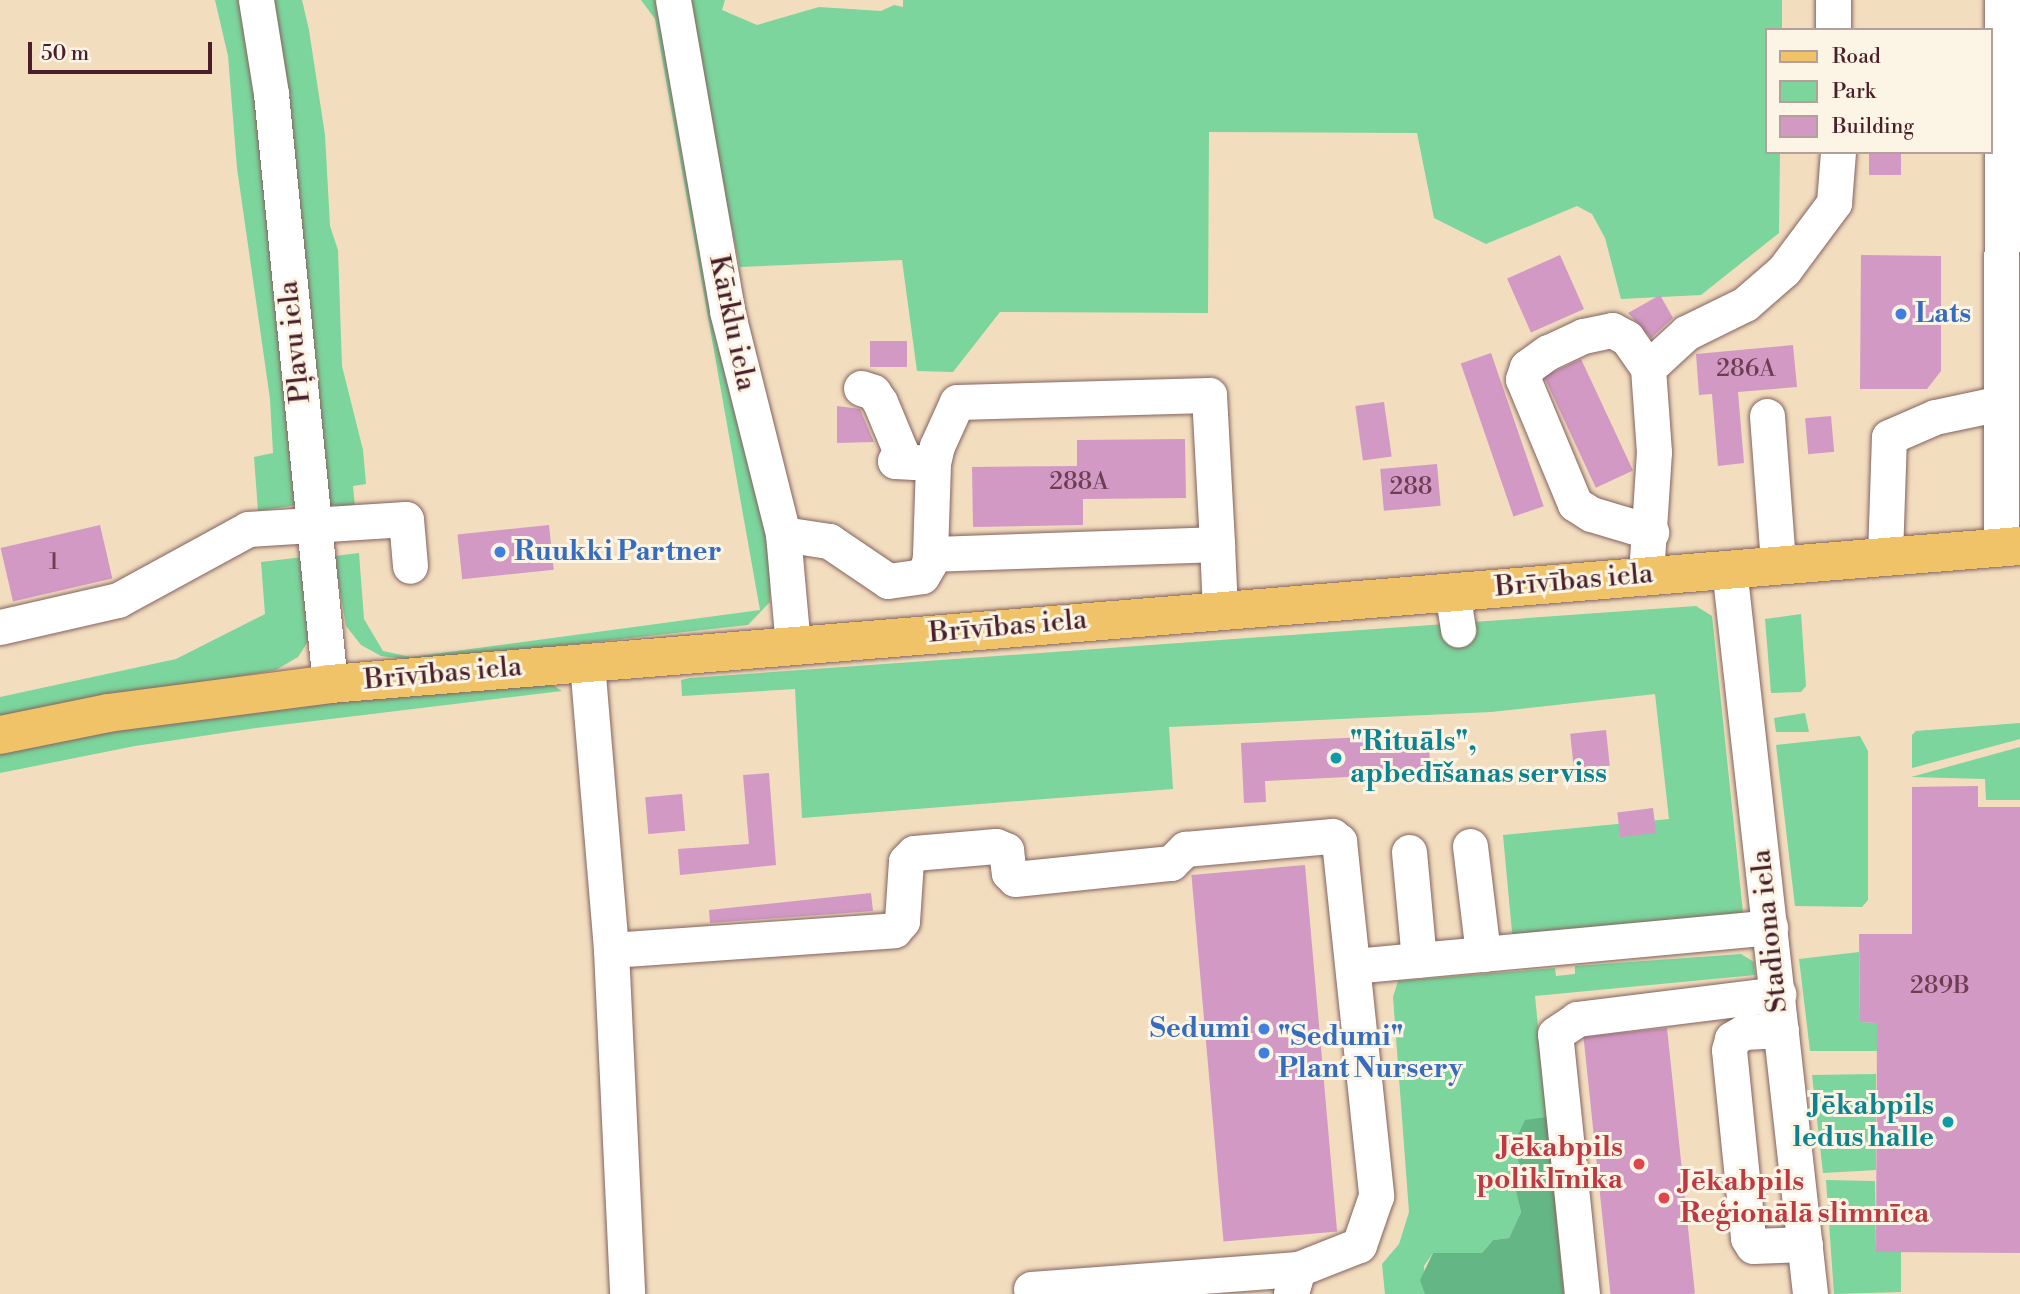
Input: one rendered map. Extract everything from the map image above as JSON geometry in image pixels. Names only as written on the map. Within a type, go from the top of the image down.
[{"type":"main road","name":"Brīvības iela","points":[[0,735],[108,713],[330,684],[2011,546]]},
{"type":"street","name":"Pļavu iela","points":[[256,0],[271,94],[330,684]]},
{"type":"street","name":"Kārklu iela","points":[[673,0],[727,311],[783,534],[793,645]]},
{"type":"street","points":[[1833,0],[1833,28]]},
{"type":"street","points":[[2001,0],[2001,403],[2011,546]]},
{"type":"street","points":[[1648,368],[1686,333],[1745,304],[1784,270],[1834,203],[1838,154]]},
{"type":"street","points":[[1646,575],[1651,532],[1654,452],[1648,368],[1627,338],[1612,330],[1583,336],[1548,352],[1527,367],[1523,379],[1575,505],[1591,514],[1651,532]]},
{"type":"street","points":[[861,388],[873,392],[880,402],[900,450],[895,461],[933,463]]},
{"type":"street","points":[[783,534],[829,541],[888,581],[922,576],[930,555],[933,463],[950,409],[967,399],[1209,395],[1220,609]]},
{"type":"street","points":[[1885,556],[1889,437],[1935,417],[2001,403]]},
{"type":"street","points":[[1767,415],[1777,564]]},
{"type":"street","points":[[0,627],[118,600],[248,529],[406,519],[410,566]]},
{"type":"street","points":[[930,555],[1217,544]]},
{"type":"street","name":"Stadiona iela","points":[[1729,568],[1810,1294]]},
{"type":"street","points":[[1452,591],[1458,630]]},
{"type":"street","points":[[587,663],[611,950],[627,1294]]},
{"type":"street","points":[[611,950],[894,930],[902,921],[906,861],[914,852],[996,846],[1006,850],[1009,873],[1015,879],[1171,863],[1185,849],[1332,836],[1339,841],[1374,1208],[1359,1245],[1294,1281],[1076,1291],[1031,1289]]},
{"type":"street","points":[[1470,846],[1483,954]]},
{"type":"street","points":[[1409,852],[1419,960]]},
{"type":"street","points":[[1353,966],[1770,927]]},
{"type":"street","points":[[1582,1294],[1555,1034],[1577,1018],[1778,994]]},
{"type":"street","points":[[1781,1030],[1744,1032],[1732,1039],[1729,1050],[1748,1238],[1753,1246],[1805,1244]]},
{"type":"green space","points":[[215,0],[245,0],[297,505],[258,511],[254,457],[273,453],[270,399],[237,168],[228,56]]},
{"type":"green space","points":[[270,0],[302,0],[309,30],[325,135],[330,226],[338,250],[342,366],[363,450],[366,484],[353,486],[355,507],[330,505]]},
{"type":"green space","points":[[641,0],[658,0],[770,545],[770,602],[748,625],[422,661],[381,656],[361,645],[346,626],[334,556],[359,553],[364,619],[383,651],[411,657],[760,610],[655,19]]},
{"type":"green space","points":[[689,0],[725,0],[722,10],[757,25],[819,7],[881,11],[894,5],[903,7],[903,0],[1782,0],[1782,28],[1764,28],[1764,154],[1780,154],[1779,233],[1701,295],[1621,299],[1605,238],[1592,214],[1577,206],[1486,244],[1434,218],[1417,133],[1209,132],[1208,313],[1000,312],[953,372],[917,371],[902,260],[740,267],[697,67]]},
{"type":"green space","points":[[303,557],[309,640],[298,657],[276,670],[0,719],[0,697],[176,659],[265,614],[261,562]]},
{"type":"green space","points":[[1696,606],[1712,616],[1744,922],[1513,943],[1503,835],[1669,819],[1655,694],[1491,712],[1169,727],[1173,789],[802,818],[795,689],[682,696],[681,680],[690,678]]},
{"type":"green space","points":[[1801,614],[1806,686],[1801,692],[1771,693],[1765,619]]},
{"type":"green space","points":[[551,684],[562,691],[256,728],[135,746],[0,773],[0,754],[150,724],[369,697]]},
{"type":"green space","points":[[1805,713],[1809,732],[1776,732],[1774,718]]},
{"type":"green space","points":[[2020,723],[2020,739],[1912,768],[1912,735],[1916,731]]},
{"type":"green space","points":[[1860,736],[1868,751],[1868,900],[1862,907],[1795,906],[1776,745]]},
{"type":"green space","points":[[2020,747],[2020,800],[1986,800],[1985,779],[1911,777]]},
{"type":"green space","points":[[1859,952],[1860,1022],[1877,1023],[1877,1051],[1810,1051],[1799,959]]},
{"type":"green space","points":[[1741,954],[1754,962],[1755,975],[1535,996],[1547,1117],[1513,1180],[1521,1212],[1509,1238],[1493,1240],[1482,1253],[1433,1253],[1424,1266],[1425,1294],[1385,1294],[1382,1264],[1399,1244],[1409,1212],[1393,997],[1398,981],[1555,968],[1556,976],[1575,974],[1575,966]]},
{"type":"green space","points":[[1876,1074],[1876,1170],[1823,1173],[1812,1075]]},
{"type":"green space","points":[[1547,1117],[1564,1294],[1425,1294],[1420,1280],[1433,1253],[1482,1253],[1493,1240],[1509,1238],[1521,1212],[1513,1180],[1519,1163],[1513,1146],[1525,1120]]},
{"type":"green space","points":[[1826,1180],[1875,1181],[1876,1252],[1901,1252],[1901,1292],[1834,1294]]},
{"type":"building","points":[[1869,154],[1901,154],[1901,175],[1869,175]]},
{"type":"building","points":[[1560,255],[1584,309],[1531,332],[1507,279]]},
{"type":"building","name":"Lats","points":[[1861,255],[1941,256],[1941,371],[1927,389],[1860,389]]},
{"type":"building","points":[[1660,295],[1673,318],[1651,338],[1628,313]]},
{"type":"building","points":[[870,341],[907,341],[907,367],[870,367]]},
{"type":"building","points":[[1793,345],[1797,387],[1738,392],[1744,463],[1718,466],[1712,394],[1699,395],[1696,354]]},
{"type":"building","points":[[1491,353],[1544,506],[1513,517],[1461,363]]},
{"type":"building","points":[[1581,359],[1633,470],[1596,488],[1544,376]]},
{"type":"building","points":[[1384,402],[1392,456],[1363,461],[1355,406]]},
{"type":"building","points":[[837,406],[860,409],[874,442],[837,443]]},
{"type":"building","points":[[1831,416],[1834,452],[1808,454],[1805,418]]},
{"type":"building","points":[[1185,439],[1186,498],[1083,499],[1083,525],[973,527],[972,467],[1077,466],[1077,440]]},
{"type":"building","points":[[1437,464],[1441,506],[1384,511],[1380,469]]},
{"type":"building","points":[[100,525],[112,579],[13,602],[1,548]]},
{"type":"building","points":[[549,525],[554,570],[462,579],[458,535]]},
{"type":"building","points":[[1606,730],[1610,766],[1574,770],[1570,734]]},
{"type":"building","name":"\"Rituāls\", apbedīšanas serviss","points":[[1429,734],[1430,773],[1265,781],[1266,802],[1244,803],[1241,743]]},
{"type":"building","points":[[769,773],[776,865],[680,875],[678,849],[749,844],[743,775]]},
{"type":"building","points":[[1978,786],[1978,807],[2020,807],[2020,1253],[1876,1252],[1877,1023],[1860,1022],[1859,934],[1912,934],[1912,787]]},
{"type":"building","points":[[682,794],[685,831],[648,834],[645,797]]},
{"type":"building","points":[[1653,808],[1656,833],[1620,837],[1617,812]]},
{"type":"building","name":"\"Sedumi\" Plant Nursery","points":[[1305,865],[1337,1232],[1224,1242],[1191,875]]},
{"type":"building","points":[[871,893],[873,911],[710,923],[709,910]]},
{"type":"building","name":"Jēkabpils poliklīnika","points":[[1667,1028],[1695,1294],[1610,1294],[1583,1037]]},
{"type":"place","name":"Lats","points":[[1901,314]]},
{"type":"place","name":"Ruukki Partner","points":[[500,552]]},
{"type":"place","name":"\"Rituāls\", apbedīšanas serviss","points":[[1336,758]]},
{"type":"place","name":"Sedumi","points":[[1264,1029]]},
{"type":"place","name":"\"Sedumi\" Plant Nursery","points":[[1264,1053]]},
{"type":"place","name":"Jēkabpils ledus halle","points":[[1948,1122]]},
{"type":"place","name":"Jēkabpils poliklīnika","points":[[1639,1164]]},
{"type":"place","name":"Jēkabpils Reģionālā slimnīca","points":[[1664,1198]]}]
